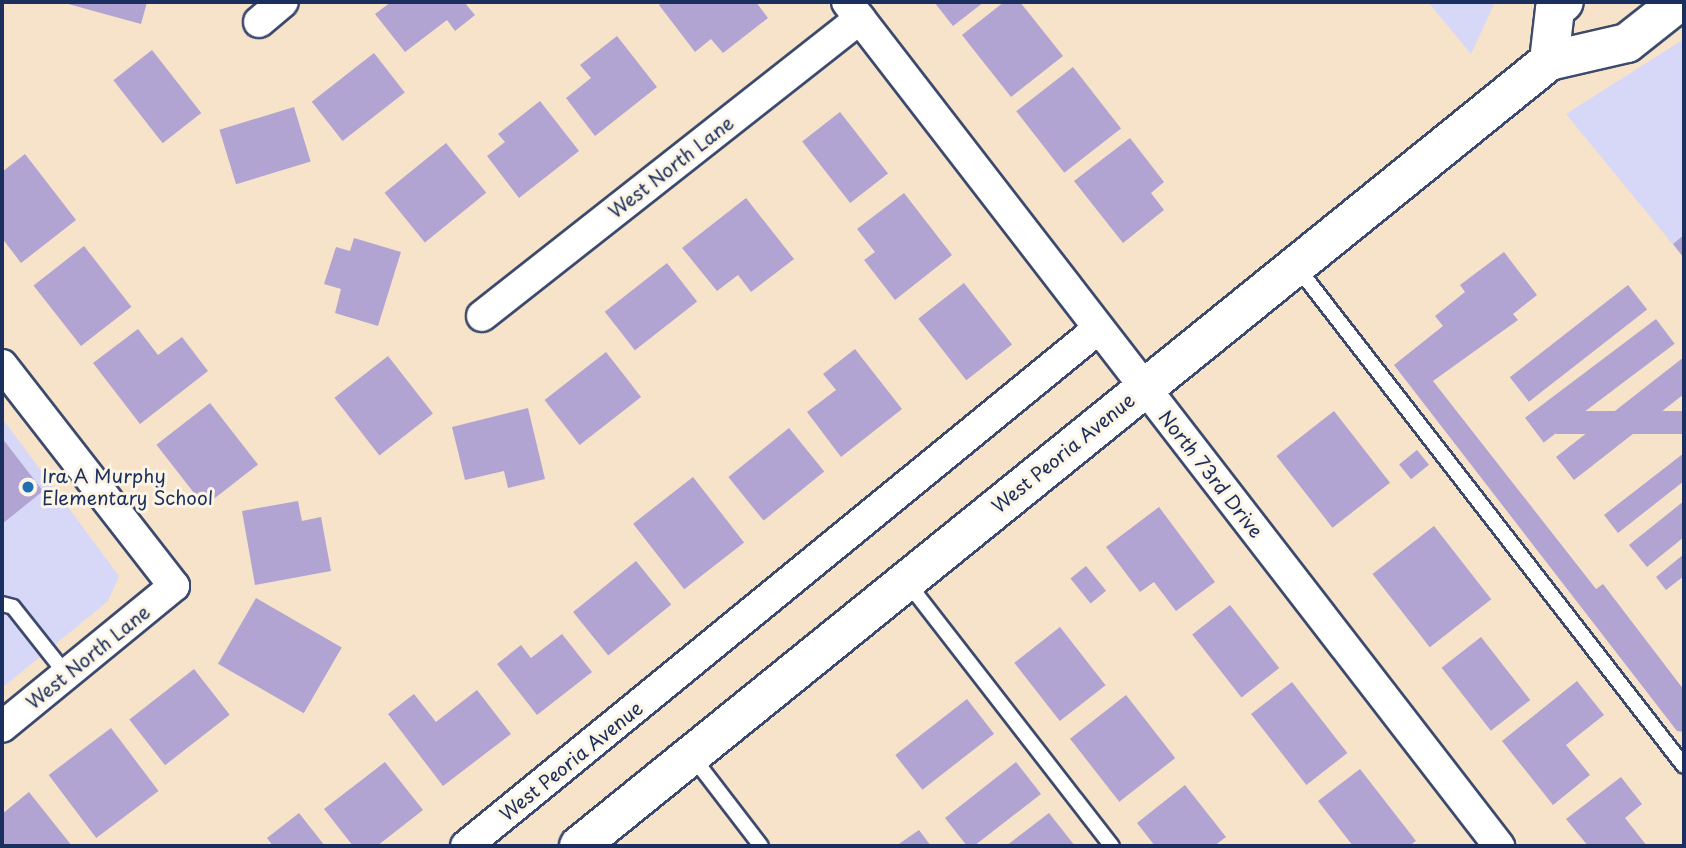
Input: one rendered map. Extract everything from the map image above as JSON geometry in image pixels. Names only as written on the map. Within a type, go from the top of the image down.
[{"type":"main road","points":[[1549,61],[1555,9],[1564,2]]},
{"type":"main road","name":"West Peoria Avenue","points":[[579,846],[1294,263],[1549,61],[1627,43],[1679,2]]},
{"type":"street","points":[[259,22],[283,2]]},
{"type":"street","name":"West North Lane","points":[[482,316],[854,10]]},
{"type":"street","name":"North 73rd Drive","points":[[854,10],[1499,846]]},
{"type":"street","name":"West Peoria Avenue","points":[[466,846],[1098,329]]},
{"type":"street","name":"West North Lane","points":[[2,365],[174,586],[2,727]]},
{"type":"lane","points":[[1294,263],[1684,766]]},
{"type":"lane","points":[[906,581],[1112,846]]},
{"type":"lane","points":[[2,604],[13,607],[66,674]]},
{"type":"lane","points":[[690,754],[761,846]]},
{"type":"shaded area","points":[[1428,2],[1495,2],[1471,54]]},
{"type":"shaded area","points":[[1684,39],[1684,258],[1566,114]]},
{"type":"shaded area","name":"Ira A Murphy Elementary School","points":[[2,418],[119,576],[108,601],[2,688]]},
{"type":"building","points":[[61,2],[147,2],[141,24]]},
{"type":"building","points":[[391,2],[464,2],[475,15],[455,31],[447,20],[405,52],[375,14]]},
{"type":"building","points":[[663,2],[756,2],[768,18],[723,53],[711,39],[695,52],[659,5]]},
{"type":"building","points":[[934,2],[984,2],[953,26]]},
{"type":"building","points":[[1004,2],[1020,2],[1063,56],[1011,97],[962,35]]},
{"type":"building","points":[[617,36],[657,87],[595,136],[566,98],[591,78],[580,65]]},
{"type":"building","points":[[152,50],[201,113],[163,143],[113,80]]},
{"type":"building","points":[[374,53],[405,92],[343,141],[312,102]]},
{"type":"building","points":[[1073,67],[1121,128],[1064,173],[1016,111]]},
{"type":"building","points":[[540,101],[579,151],[519,198],[487,156],[505,142],[498,134]]},
{"type":"building","points":[[294,107],[311,162],[236,184],[219,130]]},
{"type":"building","points":[[840,112],[888,173],[850,203],[802,142]]},
{"type":"building","points":[[1130,138],[1164,182],[1151,193],[1164,210],[1123,243],[1074,181]]},
{"type":"building","points":[[446,143],[486,193],[425,242],[385,193]]},
{"type":"building","points":[[25,154],[76,220],[21,263],[2,238],[2,172]]},
{"type":"building","points":[[904,193],[952,255],[895,300],[864,260],[875,252],[857,229]]},
{"type":"building","points":[[746,198],[794,259],[751,292],[738,275],[717,291],[682,248]]},
{"type":"building","points":[[1684,235],[1684,258],[1673,244]]},
{"type":"building","points":[[354,238],[401,252],[378,326],[335,313],[341,289],[324,284],[336,247],[350,251]]},
{"type":"building","points":[[84,246],[131,307],[81,346],[34,285]]},
{"type":"building","points":[[1504,252],[1537,295],[1513,314],[1518,320],[1433,381],[1596,589],[1603,584],[1684,690],[1684,732],[1677,731],[1394,365],[1443,326],[1435,316],[1465,292],[1460,285]]},
{"type":"building","points":[[667,263],[697,302],[635,350],[605,312]]},
{"type":"building","points":[[964,283],[1012,344],[966,380],[918,319]]},
{"type":"building","points":[[1628,285],[1647,309],[1529,402],[1510,377]]},
{"type":"building","points":[[1656,319],[1675,344],[1544,442],[1525,418]]},
{"type":"building","points":[[138,329],[158,355],[182,337],[208,371],[140,424],[93,363]]},
{"type":"building","points":[[855,349],[902,409],[841,457],[807,412],[836,390],[823,374]]},
{"type":"building","points":[[606,352],[641,397],[580,445],[545,400]]},
{"type":"building","points":[[388,356],[433,414],[379,455],[334,398]]},
{"type":"building","points":[[1684,357],[1684,394],[1574,480],[1556,457]]},
{"type":"building","points":[[210,403],[258,464],[204,506],[156,445]]},
{"type":"building","points":[[528,408],[545,479],[508,488],[504,471],[465,480],[452,427]]},
{"type":"building","points":[[1334,411],[1390,483],[1333,528],[1276,456]]},
{"type":"building","points":[[1556,411],[1684,411],[1684,434],[1556,434]]},
{"type":"building","points":[[789,428],[824,472],[764,521],[728,477]]},
{"type":"building","points":[[2,438],[43,491],[2,524]]},
{"type":"building","points":[[1417,450],[1429,465],[1411,479],[1399,464]]},
{"type":"building","points":[[1684,453],[1684,481],[1618,533],[1604,515]]},
{"type":"building","points":[[693,477],[744,542],[684,589],[633,524]]},
{"type":"building","points":[[298,501],[302,521],[321,517],[331,571],[255,585],[242,511]]},
{"type":"building","points":[[1684,501],[1684,537],[1647,567],[1629,545]]},
{"type":"building","points":[[1159,507],[1215,582],[1176,611],[1154,582],[1140,592],[1106,547]]},
{"type":"building","points":[[1434,526],[1491,599],[1430,647],[1373,574]]},
{"type":"building","points":[[1684,554],[1684,576],[1666,590],[1656,577]]},
{"type":"building","points":[[636,561],[671,605],[608,655],[573,612]]},
{"type":"building","points":[[1086,566],[1106,591],[1091,603],[1070,579]]},
{"type":"building","points":[[256,598],[342,648],[304,713],[218,664]]},
{"type":"building","points":[[1230,605],[1279,668],[1241,698],[1192,635]]},
{"type":"building","points":[[1060,627],[1106,685],[1060,721],[1014,663]]},
{"type":"building","points":[[562,634],[592,672],[537,715],[497,664],[521,645],[531,658]]},
{"type":"building","points":[[1481,637],[1530,700],[1491,731],[1442,668]]},
{"type":"building","points":[[194,669],[230,715],[165,765],[129,719]]},
{"type":"building","points":[[1577,681],[1604,715],[1566,745],[1590,775],[1553,805],[1502,741]]},
{"type":"building","points":[[1292,682],[1347,753],[1306,785],[1251,714]]},
{"type":"building","points":[[477,690],[511,734],[443,786],[388,714],[414,694],[436,722]]},
{"type":"building","points":[[1126,695],[1175,758],[1119,802],[1070,739]]},
{"type":"building","points":[[967,699],[994,734],[922,790],[895,755]]},
{"type":"building","points":[[111,728],[159,791],[96,838],[49,775]]},
{"type":"building","points":[[385,762],[423,810],[377,846],[353,846],[324,809]]},
{"type":"building","points":[[1016,762],[1041,794],[974,846],[967,846],[945,818]]},
{"type":"building","points":[[1360,769],[1416,841],[1409,846],[1353,846],[1318,801]]},
{"type":"building","points":[[1621,777],[1642,804],[1625,818],[1647,846],[1588,846],[1566,819]]},
{"type":"building","points":[[1185,785],[1226,837],[1214,846],[1155,846],[1137,823]]},
{"type":"building","points":[[29,792],[72,846],[2,846],[2,814]]},
{"type":"building","points":[[299,813],[325,846],[273,846],[267,838]]},
{"type":"building","points":[[1049,813],[1075,846],[1006,846]]},
{"type":"building","points":[[919,830],[931,846],[896,846]]},
{"type":"place","name":"Ira A Murphy Elementary School","points":[[28,487]]}]
